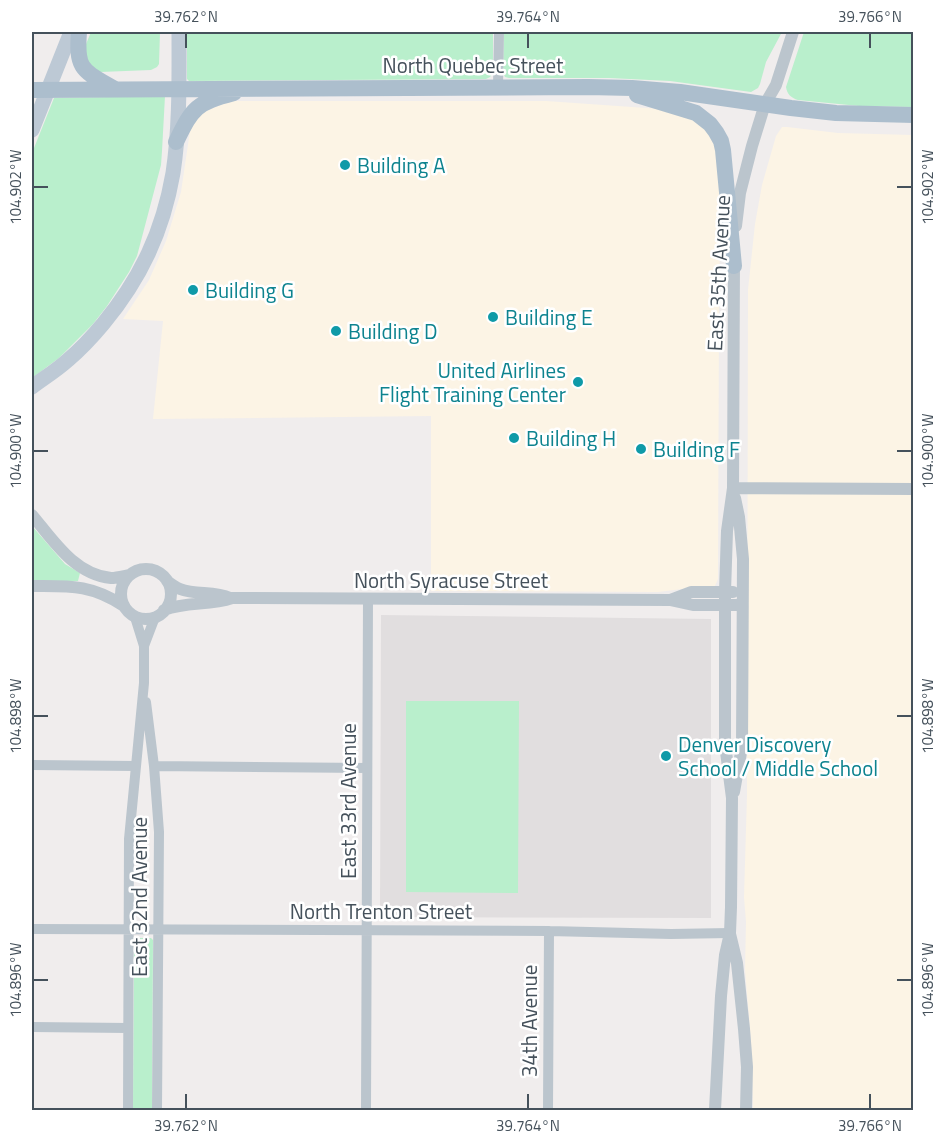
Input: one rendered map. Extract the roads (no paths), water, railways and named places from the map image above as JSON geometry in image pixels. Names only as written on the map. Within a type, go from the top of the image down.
[{"type":"main road","points":[[32,130],[39,90],[71,32]]},
{"type":"main road","points":[[79,32],[78,55],[83,69],[114,89]]},
{"type":"main road","points":[[32,387],[70,358],[94,335],[120,303],[152,249],[169,196],[173,170],[180,32]]},
{"type":"main road","points":[[613,87],[696,113],[716,132],[723,150],[734,266]]},
{"type":"main road","name":"North Quebec Street","points":[[39,90],[613,87],[693,94],[836,112],[914,115]]},
{"type":"main road","points":[[176,142],[188,119],[199,105],[215,98],[255,88]]},
{"type":"street","points":[[498,87],[499,32]]},
{"type":"street","name":"East 35th Avenue","points":[[715,1110],[722,986],[730,933],[732,798],[725,744],[725,592],[727,531],[733,488],[736,226],[740,193],[752,146],[765,104],[776,84],[793,32]]},
{"type":"street","points":[[733,488],[914,489]]},
{"type":"street","name":"East 35th Avenue","points":[[732,798],[742,747],[743,559],[733,488]]},
{"type":"street","points":[[32,515],[75,564],[100,576],[113,578],[130,575]]},
{"type":"street","points":[[146,569],[154,570],[167,581],[170,588],[169,604],[159,614],[143,619],[129,612],[124,606],[121,598],[122,589],[124,581],[130,575],[146,569]]},
{"type":"street","name":"North Syracuse Street","points":[[167,581],[186,591],[222,594],[232,598]]},
{"type":"street","points":[[32,586],[77,586],[102,593],[124,606]]},
{"type":"street","name":"North Syracuse Street","points":[[670,600],[691,592],[725,592],[742,599]]},
{"type":"street","name":"North Syracuse Street","points":[[159,614],[184,604],[220,602],[232,598],[670,600],[693,605],[725,605],[742,599]]},
{"type":"street","name":"East 33rd Avenue","points":[[366,1110],[368,599]]},
{"type":"street","name":"East 32nd Avenue","points":[[144,646],[159,614]]},
{"type":"street","name":"East 32nd Avenue","points":[[128,1110],[129,839],[144,683],[144,646],[135,616]]},
{"type":"street","name":"East 32nd Avenue","points":[[144,683],[159,832],[157,1110]]},
{"type":"street","points":[[32,765],[135,766]]},
{"type":"street","points":[[154,766],[367,768]]},
{"type":"street","name":"North Trenton Street","points":[[32,929],[730,933]]},
{"type":"street","name":"34th Avenue","points":[[548,1110],[549,931]]},
{"type":"street","name":"East 35th Avenue","points":[[730,933],[736,957],[744,1029],[747,1067],[746,1110]]},
{"type":"street","points":[[32,1028],[128,1028]]},
{"type":"place","name":"Building A","points":[[345,165]]},
{"type":"place","name":"Building G","points":[[193,290]]},
{"type":"place","name":"Building E","points":[[493,317]]},
{"type":"place","name":"Building D","points":[[336,331]]},
{"type":"place","name":"United Airlines Flight Training Center","points":[[578,382]]},
{"type":"place","name":"Building H","points":[[514,438]]},
{"type":"place","name":"Building F","points":[[641,449]]},
{"type":"place","name":"Denver Discovery School / Middle School","points":[[666,756]]}]
